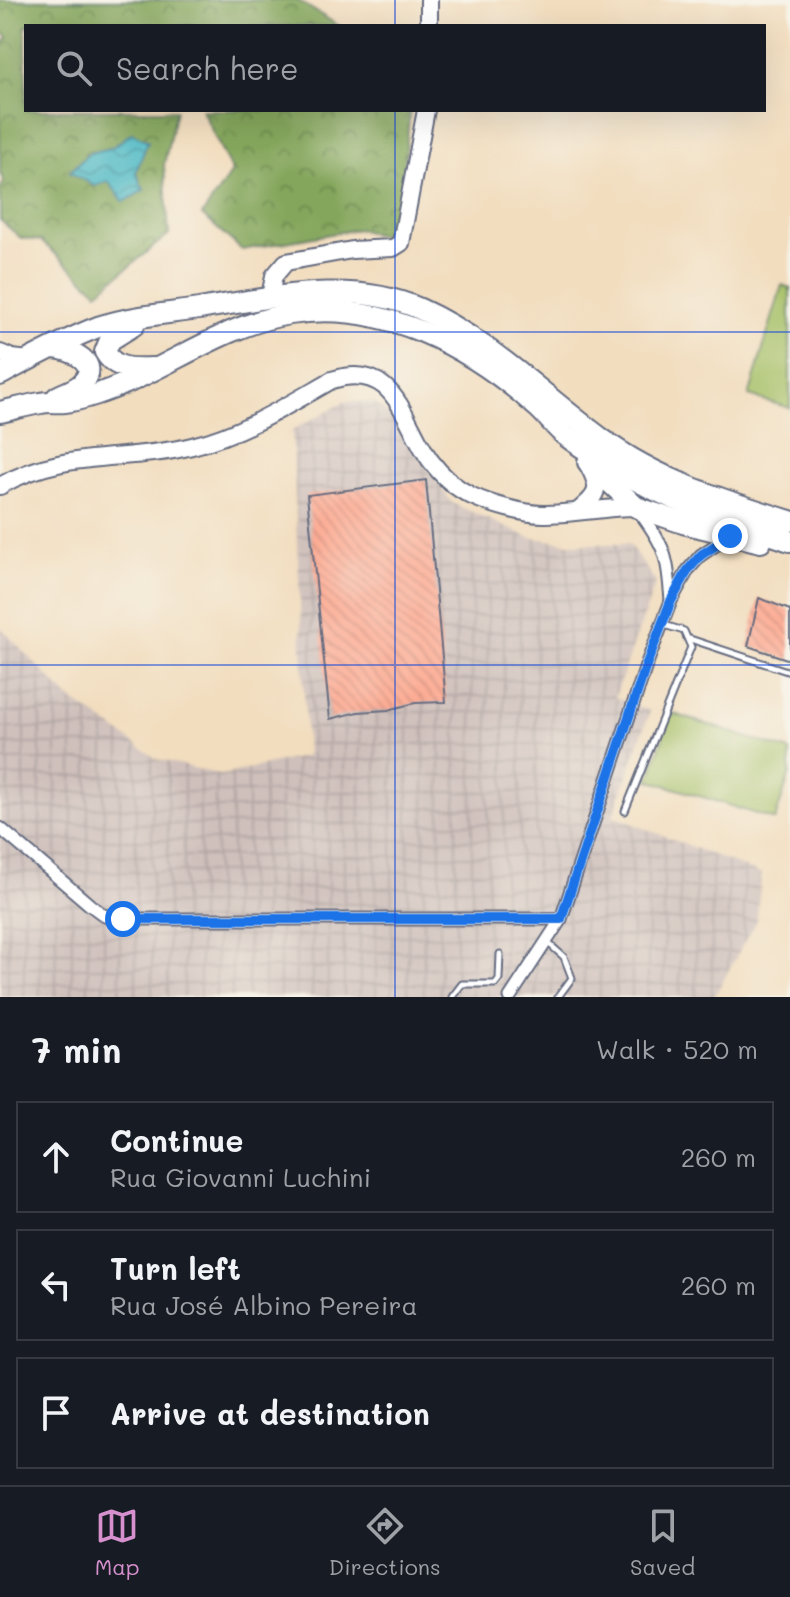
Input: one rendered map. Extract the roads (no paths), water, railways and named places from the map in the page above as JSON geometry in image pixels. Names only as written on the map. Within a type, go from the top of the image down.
[{"type":"highway","points":[[0,375],[100,327],[145,315],[326,292],[395,299],[421,309],[500,357],[627,456],[723,500],[790,521]]},
{"type":"highway","points":[[46,402],[81,399],[127,383],[255,322],[328,309],[365,312],[427,333],[481,363],[537,406],[586,460],[636,507],[730,536],[790,547]]},
{"type":"highway","points":[[158,367],[138,369],[116,364],[109,359],[106,346],[119,333],[135,325],[172,313]]},
{"type":"highway","points":[[0,412],[46,402],[77,387],[84,380],[87,364],[74,351],[53,348]]},
{"type":"highway","points":[[564,435],[619,471],[661,491],[715,515],[790,541]]},
{"type":"main road","points":[[429,0],[429,24]]},
{"type":"main road","points":[[270,297],[274,276],[286,262],[352,250],[393,248],[401,243],[426,112]]},
{"type":"main road","points":[[0,353],[28,360]]},
{"type":"main road","points":[[0,486],[38,467],[192,446],[240,430],[332,380],[360,376],[383,384],[396,399],[430,460],[452,485],[473,497],[540,514],[636,507]]},
{"type":"main road","points":[[578,511],[594,498],[597,488],[586,460]]},
{"type":"street","points":[[636,507],[655,532],[667,556],[671,601]]},
{"type":"street","points":[[510,997],[561,919],[647,663],[671,601],[688,570],[701,555],[730,536]]},
{"type":"street","points":[[0,828],[90,905],[105,916],[123,919],[561,919]]},
{"type":"lane","points":[[625,811],[691,647],[684,631],[663,625]]},
{"type":"lane","points":[[690,639],[790,672]]},
{"type":"lane","points":[[546,942],[564,957],[572,978],[558,997]]},
{"type":"lane","points":[[452,997],[462,984],[495,984],[499,979],[500,954]]},
{"type":"water","points":[[132,133],[148,141],[136,172],[144,190],[124,202],[108,181],[95,186],[70,172],[89,153],[111,148]]}]
